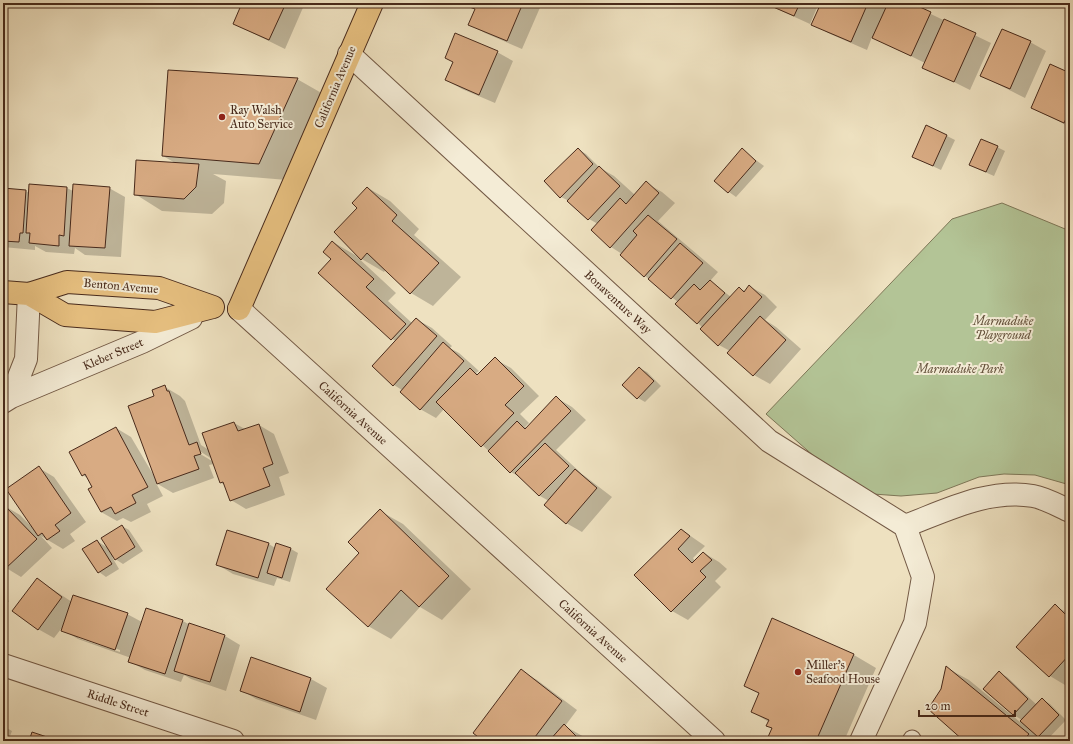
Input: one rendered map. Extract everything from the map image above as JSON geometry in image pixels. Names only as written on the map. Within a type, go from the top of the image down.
[{"type":"main road","name":"California Avenue","points":[[239,309],[372,3]]},
{"type":"main road","name":"Benton Avenue","points":[[3,292],[29,294],[68,282],[159,288],[213,307]]},
{"type":"main road","name":"Benton Avenue","points":[[29,294],[65,315],[155,322],[213,307]]},
{"type":"street","name":"Bonaventure Way","points":[[349,54],[769,441],[905,526]]},
{"type":"street","name":"Kleber Street","points":[[7,400],[26,358],[29,294]]},
{"type":"street","name":"Kleber Street","points":[[7,400],[142,342],[213,307]]},
{"type":"street","name":"California Avenue","points":[[239,309],[714,741]]},
{"type":"street","points":[[861,741],[915,623],[923,577],[905,526],[963,504],[999,495],[1033,496],[1070,511]]},
{"type":"street","name":"Riddle Street","points":[[3,665],[232,741]]},
{"type":"green space","name":"Marmaduke Park","points":[[1002,203],[1070,231],[1070,485],[1035,475],[1004,474],[979,477],[937,493],[901,496],[873,494],[832,472],[766,414],[952,219]]},
{"type":"building","points":[[242,3],[286,3],[269,40],[233,24]]},
{"type":"building","points":[[465,3],[523,3],[507,41],[468,25],[475,9],[464,5]]},
{"type":"building","points":[[764,3],[800,3],[794,16]]},
{"type":"building","points":[[821,3],[868,3],[851,42],[811,25]]},
{"type":"building","points":[[888,3],[911,3],[931,12],[911,56],[872,38]]},
{"type":"building","points":[[944,19],[976,33],[954,82],[922,68]]},
{"type":"building","points":[[1002,29],[1031,41],[1010,89],[980,76]]},
{"type":"building","points":[[455,33],[498,51],[479,95],[445,80],[453,62],[445,58]]},
{"type":"building","points":[[1050,64],[1070,73],[1070,110],[1064,123],[1031,108]]},
{"type":"building","name":"Ray Walsh Auto Service","points":[[168,70],[298,78],[259,164],[162,156]]},
{"type":"building","points":[[926,125],[947,135],[933,166],[912,157]]},
{"type":"building","points":[[981,139],[998,146],[986,172],[969,165]]},
{"type":"building","points":[[578,148],[593,164],[560,198],[544,181]]},
{"type":"building","points":[[742,148],[756,161],[728,193],[714,181]]},
{"type":"building","points":[[136,160],[199,164],[196,187],[184,199],[134,195]]},
{"type":"building","points":[[599,166],[620,186],[588,220],[567,201]]},
{"type":"building","points":[[646,181],[659,193],[610,248],[591,230],[620,198],[626,204]]},
{"type":"building","points":[[29,184],[67,187],[64,236],[59,235],[59,246],[29,243],[30,233],[26,233]]},
{"type":"building","points":[[73,184],[110,187],[105,248],[69,246]]},
{"type":"building","points":[[367,187],[397,215],[392,221],[439,263],[410,294],[367,253],[361,260],[334,232],[357,208],[352,203]]},
{"type":"building","points":[[3,188],[26,190],[23,233],[20,233],[19,242],[3,241]]},
{"type":"building","points":[[648,215],[677,239],[644,277],[620,255],[637,235],[633,231]]},
{"type":"building","points":[[332,241],[374,279],[366,287],[406,324],[391,340],[318,273],[331,259],[323,252]]},
{"type":"building","points":[[680,243],[703,263],[671,299],[648,279]]},
{"type":"building","points":[[710,280],[725,293],[697,324],[675,304],[694,284],[700,290]]},
{"type":"building","points":[[749,285],[762,297],[718,346],[700,329],[739,287],[744,292]]},
{"type":"building","points":[[760,316],[786,340],[753,376],[727,353]]},
{"type":"building","points":[[416,318],[437,336],[393,386],[372,366]]},
{"type":"building","points":[[443,342],[464,361],[420,410],[400,392]]},
{"type":"building","points":[[495,357],[524,386],[505,405],[514,413],[481,447],[436,402],[470,368],[477,375]]},
{"type":"building","points":[[639,367],[654,381],[637,399],[622,385]]},
{"type":"building","points":[[165,385],[167,391],[169,391],[189,445],[197,442],[201,454],[194,456],[199,469],[157,484],[128,406],[154,396],[152,390]]},
{"type":"building","points":[[556,396],[571,411],[510,473],[488,451],[517,421],[525,429]]},
{"type":"building","points":[[234,422],[238,431],[259,424],[273,464],[263,468],[270,486],[230,501],[223,482],[220,483],[202,433]]},
{"type":"building","points":[[116,427],[148,487],[132,495],[136,503],[115,514],[111,507],[101,512],[88,489],[92,487],[85,474],[82,476],[69,452]]},
{"type":"building","points":[[545,443],[569,466],[539,496],[515,473]]},
{"type":"building","points":[[39,466],[71,513],[55,525],[60,531],[47,540],[42,533],[38,536],[6,489]]},
{"type":"building","points":[[575,469],[597,488],[566,524],[544,505]]},
{"type":"building","points":[[4,505],[37,539],[5,569],[3,567]]},
{"type":"building","points":[[380,509],[449,576],[419,607],[401,590],[368,627],[326,589],[359,553],[348,542]]},
{"type":"building","points":[[122,525],[135,547],[115,560],[101,538]]},
{"type":"building","points":[[681,529],[690,536],[678,549],[692,563],[703,552],[712,560],[700,571],[706,577],[671,612],[634,575]]},
{"type":"building","points":[[227,530],[269,543],[258,578],[216,565]]},
{"type":"building","points":[[97,540],[112,564],[98,573],[82,549]]},
{"type":"building","points":[[276,543],[291,548],[282,578],[267,573]]},
{"type":"building","points":[[37,578],[62,597],[38,630],[12,611]]},
{"type":"building","points":[[73,595],[128,613],[115,650],[61,631]]},
{"type":"building","points":[[1055,604],[1070,619],[1070,654],[1049,677],[1016,647]]},
{"type":"building","points":[[146,608],[183,620],[165,674],[128,662]]},
{"type":"building","name":"Miller's Seafood House","points":[[772,618],[854,654],[816,741],[773,741],[768,737],[772,728],[766,726],[769,720],[751,712],[759,693],[744,686]]},
{"type":"building","points":[[189,623],[225,635],[210,682],[174,671]]},
{"type":"building","points":[[251,657],[311,678],[300,712],[240,691]]},
{"type":"building","points":[[946,666],[1029,734],[1023,741],[964,741],[928,709],[941,689]]},
{"type":"building","points":[[521,669],[562,701],[532,741],[483,741],[473,733]]},
{"type":"building","points":[[999,671],[1028,699],[1013,715],[983,689]]},
{"type":"building","points":[[1042,698],[1059,715],[1038,737],[1020,721]]},
{"type":"building","points":[[564,724],[581,741],[549,741]]},
{"type":"building","points":[[32,732],[59,741],[29,741]]},
{"type":"place","name":"Ray Walsh Auto Service","points":[[222,117]]},
{"type":"place","name":"Miller's Seafood House","points":[[798,672]]},
{"type":"park label","name":"Marmaduke Playground","points":[[1003,328]]}]
